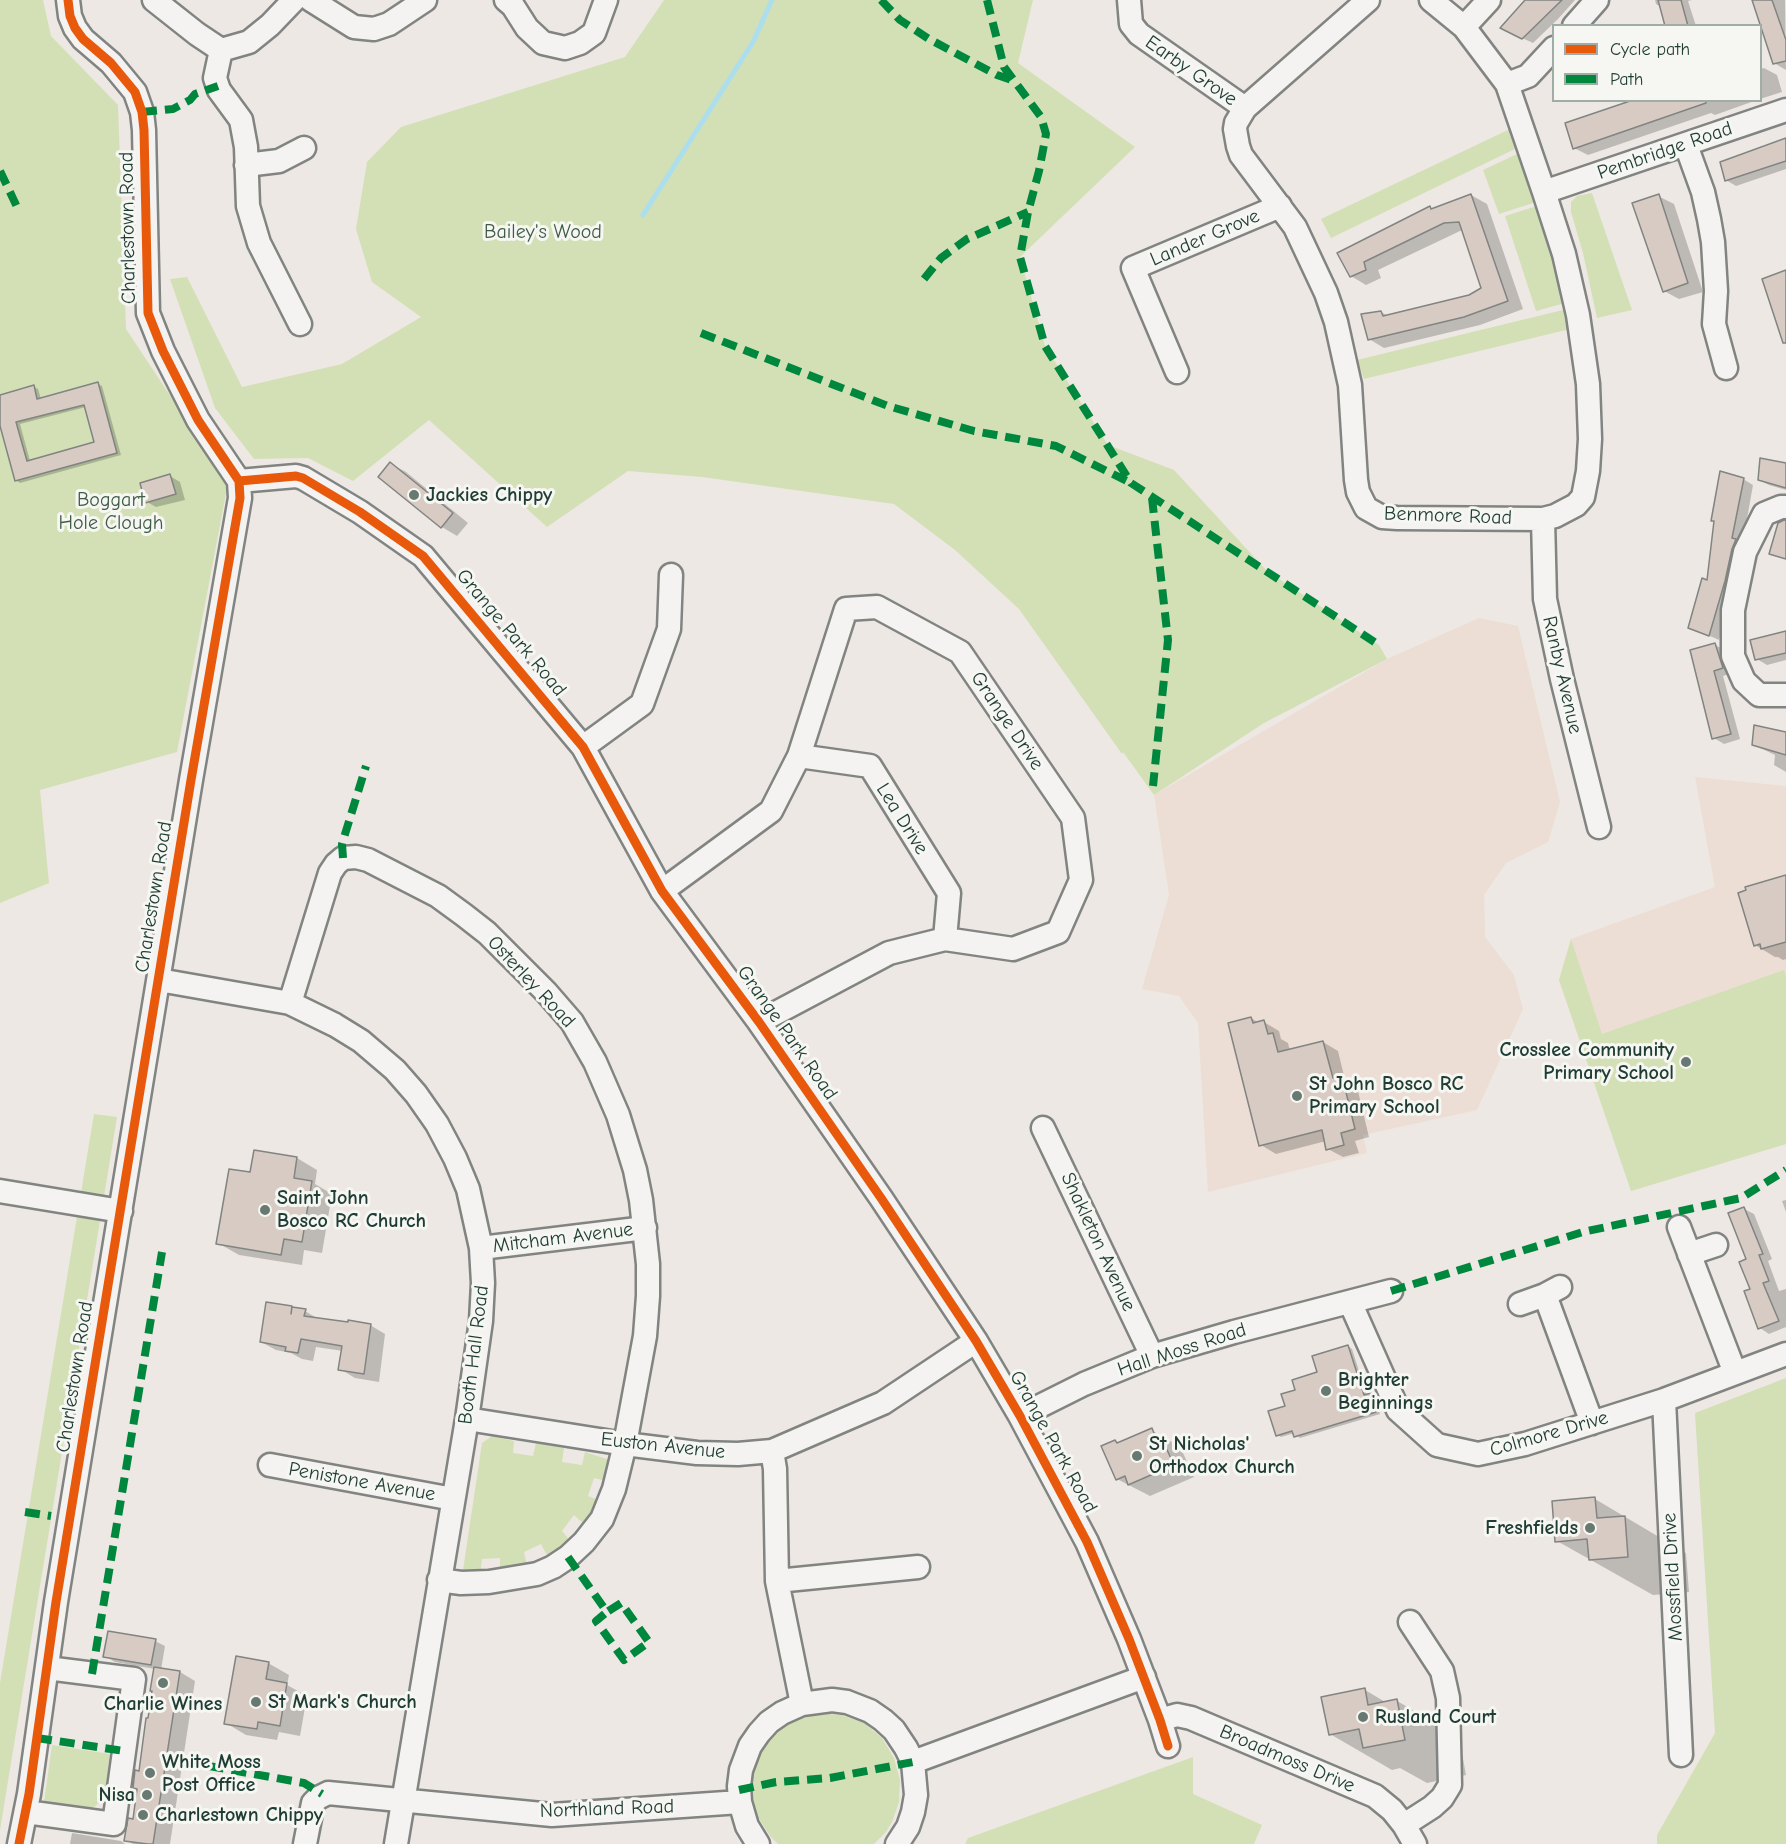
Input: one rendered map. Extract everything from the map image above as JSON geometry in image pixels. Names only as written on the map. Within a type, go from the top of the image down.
[{"type":"street","name":"Charlestown Road","points":[[19,1844],[26,1812],[56,1602],[193,769],[240,498],[239,482],[198,420],[163,351],[148,312],[142,112],[135,92],[111,63],[83,39],[75,28],[70,16],[68,0]]},
{"type":"street","points":[[154,0],[221,50],[249,42],[270,25],[294,0]]},
{"type":"street","points":[[311,0],[354,27],[374,29],[389,24],[424,0]]},
{"type":"street","points":[[506,0],[513,6],[527,28],[543,43],[565,48],[580,43],[594,33],[606,0]]},
{"type":"street","name":"Earby Grove","points":[[1129,0],[1131,24],[1138,34],[1245,108]]},
{"type":"street","name":"Benmore Road","points":[[1368,0],[1245,108],[1236,123],[1235,137],[1241,155],[1294,227],[1326,293],[1336,322],[1350,385],[1358,492],[1366,508],[1382,517],[1397,518],[1543,519],[1567,511],[1583,497],[1588,471],[1590,439],[1588,384],[1581,330],[1564,254],[1507,84],[1464,27],[1431,0]]},
{"type":"street","points":[[1464,27],[1489,0]]},
{"type":"street","points":[[1576,24],[1597,0]]},
{"type":"street","points":[[221,50],[216,78],[219,90],[241,120],[246,147],[248,206],[259,243],[291,282],[300,324]]},
{"type":"street","points":[[1507,84],[1528,76],[1552,50]]},
{"type":"street","name":"Pembridge Road","points":[[1544,192],[1786,110]]},
{"type":"street","points":[[1686,145],[1710,219],[1716,291],[1714,324],[1726,368]]},
{"type":"street","points":[[246,165],[279,161],[304,148]]},
{"type":"street","name":"Lander Grove","points":[[1177,372],[1133,268],[1280,206]]},
{"type":"street","name":"Grange Park Road","points":[[239,482],[296,476],[303,478],[360,512],[423,556],[583,747],[662,891],[759,1022],[881,1198],[976,1341],[1020,1416],[1087,1542],[1129,1639],[1168,1746]]},
{"type":"street","points":[[1786,507],[1764,514],[1745,552],[1733,610],[1733,656],[1744,681],[1759,695],[1786,695]]},
{"type":"street","name":"Ranby Avenue","points":[[1543,519],[1545,599],[1562,680],[1599,827]]},
{"type":"street","points":[[583,747],[642,704],[669,629],[671,575]]},
{"type":"street","name":"Grange Drive","points":[[662,891],[771,811],[799,756],[846,609],[877,607],[960,652],[1073,818],[1082,880],[1058,932],[1013,949],[945,939],[889,953],[759,1022]]},
{"type":"street","name":"Lea Drive","points":[[799,756],[870,766],[949,893],[945,939]]},
{"type":"street","name":"Osterley Road","points":[[290,1003],[330,873],[343,858],[356,857],[368,860],[438,896],[487,933],[546,992],[572,1022],[595,1062],[618,1115],[635,1170],[645,1228],[648,1296],[645,1336],[625,1444],[614,1489],[602,1519],[584,1542],[568,1557],[537,1574],[489,1582],[461,1583],[440,1580]]},
{"type":"street","name":"Booth Hall Road","points":[[159,980],[290,1003],[335,1025],[361,1041],[395,1070],[416,1094],[437,1124],[455,1158],[468,1190],[481,1248],[483,1283],[481,1322],[396,1844]]},
{"type":"street","name":"Shakleton Avenue","points":[[1044,1128],[1152,1356]]},
{"type":"street","points":[[0,1191],[121,1211]]},
{"type":"street","points":[[1679,1227],[1735,1373]]},
{"type":"street","name":"Mitcham Avenue","points":[[481,1248],[645,1228]]},
{"type":"street","points":[[1689,1254],[1716,1245]]},
{"type":"street","points":[[1520,1304],[1552,1291],[1592,1423]]},
{"type":"street","name":"Hall Moss Road","points":[[1020,1416],[1084,1384],[1152,1356],[1244,1329],[1391,1292]]},
{"type":"street","name":"Colmore Drive","points":[[1350,1302],[1398,1410],[1437,1445],[1478,1454],[1525,1444],[1664,1400],[1786,1354]]},
{"type":"street","name":"Euston Avenue","points":[[467,1419],[697,1453],[738,1454],[772,1451],[883,1402],[976,1341]]},
{"type":"street","name":"Mossfield Drive","points":[[1664,1400],[1681,1755]]},
{"type":"street","points":[[772,1451],[775,1469],[777,1581],[802,1704]]},
{"type":"street","name":"Penistone Avenue","points":[[270,1465],[453,1498]]},
{"type":"street","points":[[777,1581],[918,1567]]},
{"type":"street","name":"Broadmoss Drive","points":[[1160,1720],[1177,1715],[1191,1718],[1375,1796],[1392,1810],[1409,1835],[1442,1798],[1450,1785],[1448,1698],[1442,1671],[1410,1622]]},
{"type":"street","points":[[26,1812],[114,1824],[134,1679],[47,1668]]},
{"type":"street","points":[[913,1762],[1144,1677]]},
{"type":"street","points":[[758,1844],[747,1826],[740,1802],[741,1770],[750,1746],[769,1722],[782,1713],[802,1704],[832,1700],[847,1702],[870,1711],[883,1720],[894,1730],[913,1762],[916,1795],[914,1812],[897,1844]]},
{"type":"street","name":"Northland Road","points":[[305,1844],[313,1803],[322,1794],[334,1793],[552,1815],[740,1802]]},
{"type":"shaded area","points":[[1479,618],[1518,626],[1560,802],[1548,842],[1506,863],[1484,895],[1485,937],[1514,975],[1523,1009],[1477,1110],[1363,1135],[1367,1153],[1208,1192],[1198,1023],[1179,996],[1142,989],[1169,895],[1154,795],[1387,659]]},
{"type":"shaded area","name":"Crosslee Community Primary School","points":[[1695,777],[1786,786],[1786,1144],[1631,1191],[1559,980],[1571,939],[1715,887]]},
{"type":"green space","name":"Boggart Hole Clough","points":[[0,0],[43,0],[51,36],[118,105],[126,329],[228,483],[177,752],[40,790],[49,883],[0,903]]},
{"type":"green space","name":"Bailey's Wood","points":[[664,0],[1033,0],[1018,63],[1135,147],[1020,257],[1045,346],[1108,445],[1174,470],[1267,571],[1379,645],[1387,659],[1264,723],[1154,795],[1123,752],[1122,754],[1019,609],[955,550],[894,504],[702,477],[628,471],[547,527],[429,420],[353,481],[308,458],[254,459],[215,408],[170,279],[187,277],[242,387],[342,364],[421,317],[372,282],[356,229],[367,162],[401,127],[625,57]]},
{"type":"green space","points":[[1510,129],[1517,148],[1331,238],[1321,219]]},
{"type":"green space","points":[[1519,153],[1536,202],[1499,214],[1483,170]]},
{"type":"green space","points":[[1592,193],[1632,310],[1597,318],[1583,253],[1571,212],[1571,202],[1577,196]]},
{"type":"green space","points":[[1537,206],[1554,255],[1565,303],[1536,311],[1505,216]]},
{"type":"green space","points":[[1567,309],[1570,329],[1364,379],[1357,360]]},
{"type":"green space","points":[[1571,939],[1602,1034],[1784,970],[1786,977],[1786,1144],[1631,1191],[1559,980]]},
{"type":"green space","points":[[94,1114],[117,1117],[0,1830],[0,1683]]},
{"type":"green space","points":[[1786,1378],[1786,1844],[1657,1844],[1657,1835],[1715,1733],[1695,1413]]},
{"type":"green space","points":[[492,1436],[514,1441],[513,1453],[533,1456],[536,1443],[564,1448],[562,1462],[582,1465],[585,1452],[613,1461],[610,1482],[594,1478],[588,1496],[605,1503],[587,1527],[574,1515],[562,1531],[572,1543],[550,1561],[541,1544],[524,1552],[528,1570],[500,1574],[500,1558],[482,1559],[480,1575],[467,1575],[463,1570],[482,1443]]},
{"type":"green space","points":[[819,1713],[842,1715],[864,1723],[882,1738],[894,1758],[900,1780],[899,1802],[892,1822],[874,1844],[778,1844],[758,1817],[752,1796],[752,1784],[753,1772],[762,1750],[786,1725],[807,1715]]},
{"type":"green space","points":[[52,1745],[110,1754],[104,1799],[90,1810],[44,1802]]},
{"type":"green space","points":[[1193,1757],[1193,1794],[1262,1825],[1254,1844],[965,1844],[968,1838]]},
{"type":"building","points":[[1525,0],[1562,0],[1522,39],[1500,28]]},
{"type":"building","points":[[1658,0],[1681,0],[1687,24],[1664,24]]},
{"type":"building","points":[[1752,0],[1772,0],[1786,40],[1786,61],[1773,64],[1762,24],[1760,24]]},
{"type":"building","points":[[1627,102],[1706,102],[1573,149],[1565,123]]},
{"type":"building","points":[[1786,138],[1786,161],[1725,181],[1720,162]]},
{"type":"building","points":[[1471,194],[1508,301],[1464,317],[1368,340],[1361,314],[1381,311],[1383,316],[1469,295],[1481,288],[1459,222],[1444,223],[1364,262],[1366,270],[1350,277],[1337,253],[1430,206],[1431,209]]},
{"type":"building","points":[[1659,194],[1688,283],[1663,292],[1632,203]]},
{"type":"building","points":[[1786,270],[1786,343],[1783,343],[1762,279]]},
{"type":"building","points":[[98,382],[117,453],[15,481],[0,426],[0,395],[34,385],[37,399]],"holes":[[[84,405],[94,442],[27,461],[16,422]]]},
{"type":"building","points":[[1760,458],[1786,463],[1786,488],[1758,480]]},
{"type":"building","points":[[390,462],[453,513],[441,528],[378,477]]},
{"type":"building","points":[[1720,471],[1744,478],[1732,538],[1736,539],[1709,636],[1688,628],[1702,578],[1707,580],[1714,521],[1711,521]]},
{"type":"building","points":[[170,474],[176,494],[145,503],[140,483]]},
{"type":"building","points":[[1786,520],[1786,559],[1769,554],[1778,523]]},
{"type":"building","points":[[1786,631],[1786,653],[1755,660],[1750,640]]},
{"type":"building","points":[[1715,643],[1723,668],[1714,671],[1731,734],[1712,739],[1690,650]]},
{"type":"building","points":[[1754,725],[1786,732],[1786,755],[1752,745]]},
{"type":"building","points":[[1786,875],[1786,942],[1761,949],[1760,944],[1754,946],[1738,893],[1746,890],[1745,887]]},
{"type":"building","name":"St John Bosco RC Primary School","points":[[1251,1017],[1253,1023],[1264,1020],[1268,1034],[1273,1033],[1278,1052],[1323,1041],[1333,1078],[1342,1076],[1355,1129],[1341,1133],[1344,1145],[1326,1150],[1322,1130],[1259,1146],[1228,1023]]},
{"type":"building","name":"Saint John Bosco RC Church","points":[[254,1150],[297,1157],[294,1178],[312,1181],[302,1242],[284,1239],[281,1255],[216,1244],[229,1169],[250,1172]]},
{"type":"building","points":[[1744,1207],[1763,1254],[1759,1255],[1769,1281],[1763,1283],[1779,1321],[1758,1329],[1744,1291],[1750,1289],[1739,1262],[1746,1259],[1728,1213]]},
{"type":"building","points":[[266,1302],[292,1306],[291,1314],[292,1307],[306,1309],[304,1316],[371,1324],[364,1374],[338,1370],[342,1346],[301,1339],[298,1353],[285,1351],[286,1347],[260,1342]]},
{"type":"building","name":"Brighter Beginnings","points":[[1348,1345],[1364,1395],[1371,1393],[1376,1412],[1294,1437],[1292,1431],[1276,1436],[1268,1411],[1285,1406],[1281,1394],[1295,1390],[1292,1380],[1317,1372],[1312,1356]]},
{"type":"building","name":"St Nicholas' Orthodox Church","points":[[1152,1428],[1157,1441],[1162,1439],[1174,1465],[1128,1485],[1125,1476],[1116,1480],[1101,1446],[1115,1440],[1117,1443]]},
{"type":"building","name":"Freshfields","points":[[1595,1497],[1597,1518],[1625,1516],[1628,1557],[1589,1560],[1587,1539],[1555,1542],[1552,1501]]},
{"type":"building","points":[[108,1631],[156,1639],[151,1665],[103,1657]]},
{"type":"building","name":"St Mark's Church","points":[[236,1656],[269,1662],[266,1679],[287,1683],[280,1726],[258,1722],[257,1729],[224,1724]]},
{"type":"building","points":[[154,1667],[180,1671],[153,1844],[148,1844],[124,1841],[128,1818],[133,1819],[137,1789],[133,1788],[135,1770],[139,1771]]},
{"type":"building","name":"Rusland Court","points":[[1365,1688],[1368,1705],[1397,1699],[1405,1740],[1363,1748],[1359,1729],[1329,1735],[1321,1697]]},
{"type":"waterway","points":[[643,215],[753,42],[772,0]]},
{"type":"marked path","points":[[881,0],[900,20],[929,39],[997,75],[1015,81]]},
{"type":"marked path","points":[[987,0],[1004,67],[1041,117],[1046,134],[1020,257],[1045,346],[1131,483],[1379,645]]},
{"type":"marked path","points":[[142,112],[173,109],[190,100],[195,94],[218,86]]},
{"type":"marked path","points":[[0,171],[18,209]]},
{"type":"marked path","points":[[924,279],[941,258],[967,239],[1028,212]]},
{"type":"marked path","points":[[701,333],[888,406],[974,431],[1056,446],[1131,483]]},
{"type":"marked path","points":[[1152,498],[1168,640],[1153,786]]},
{"type":"marked path","points":[[343,858],[342,844],[366,766]]},
{"type":"marked path","points":[[1391,1291],[1583,1232],[1741,1198],[1786,1170]]},
{"type":"marked path","points":[[92,1674],[162,1252]]},
{"type":"marked path","points":[[25,1512],[51,1516]]},
{"type":"marked path","points":[[568,1557],[607,1612],[621,1603],[649,1642],[624,1660],[596,1621],[607,1612]]},
{"type":"marked path","points":[[37,1738],[124,1751]]},
{"type":"marked path","points":[[739,1790],[776,1782],[830,1778],[913,1762]]},
{"type":"marked path","points":[[209,1766],[304,1783],[322,1794]]},
{"type":"cycle path","points":[[19,1844],[29,1794],[56,1602],[191,780],[240,498],[239,481],[198,420],[163,351],[148,313],[142,112],[135,92],[111,63],[83,39],[75,28],[70,16],[68,0]]},
{"type":"cycle path","points":[[239,481],[296,476],[303,478],[360,512],[423,556],[583,747],[662,891],[759,1022],[881,1198],[976,1341],[1020,1416],[1087,1542],[1129,1639],[1168,1746]]},
{"type":"place","name":"Jackies Chippy","points":[[414,495]]},
{"type":"place","name":"Crosslee Community Primary School","points":[[1686,1062]]},
{"type":"place","name":"St John Bosco RC Primary School","points":[[1297,1096]]},
{"type":"place","name":"Saint John Bosco RC Church","points":[[265,1210]]},
{"type":"place","name":"Brighter Beginnings","points":[[1326,1391]]},
{"type":"place","name":"St Nicholas' Orthodox Church","points":[[1137,1456]]},
{"type":"place","name":"Freshfields","points":[[1590,1528]]},
{"type":"place","name":"Charlie Wines","points":[[163,1683]]},
{"type":"place","name":"St Mark's Church","points":[[256,1702]]},
{"type":"place","name":"Rusland Court","points":[[1363,1717]]},
{"type":"place","name":"White Moss Post Office","points":[[150,1773]]},
{"type":"place","name":"Nisa","points":[[147,1795]]},
{"type":"place","name":"Charlestown Chippy","points":[[143,1815]]}]
